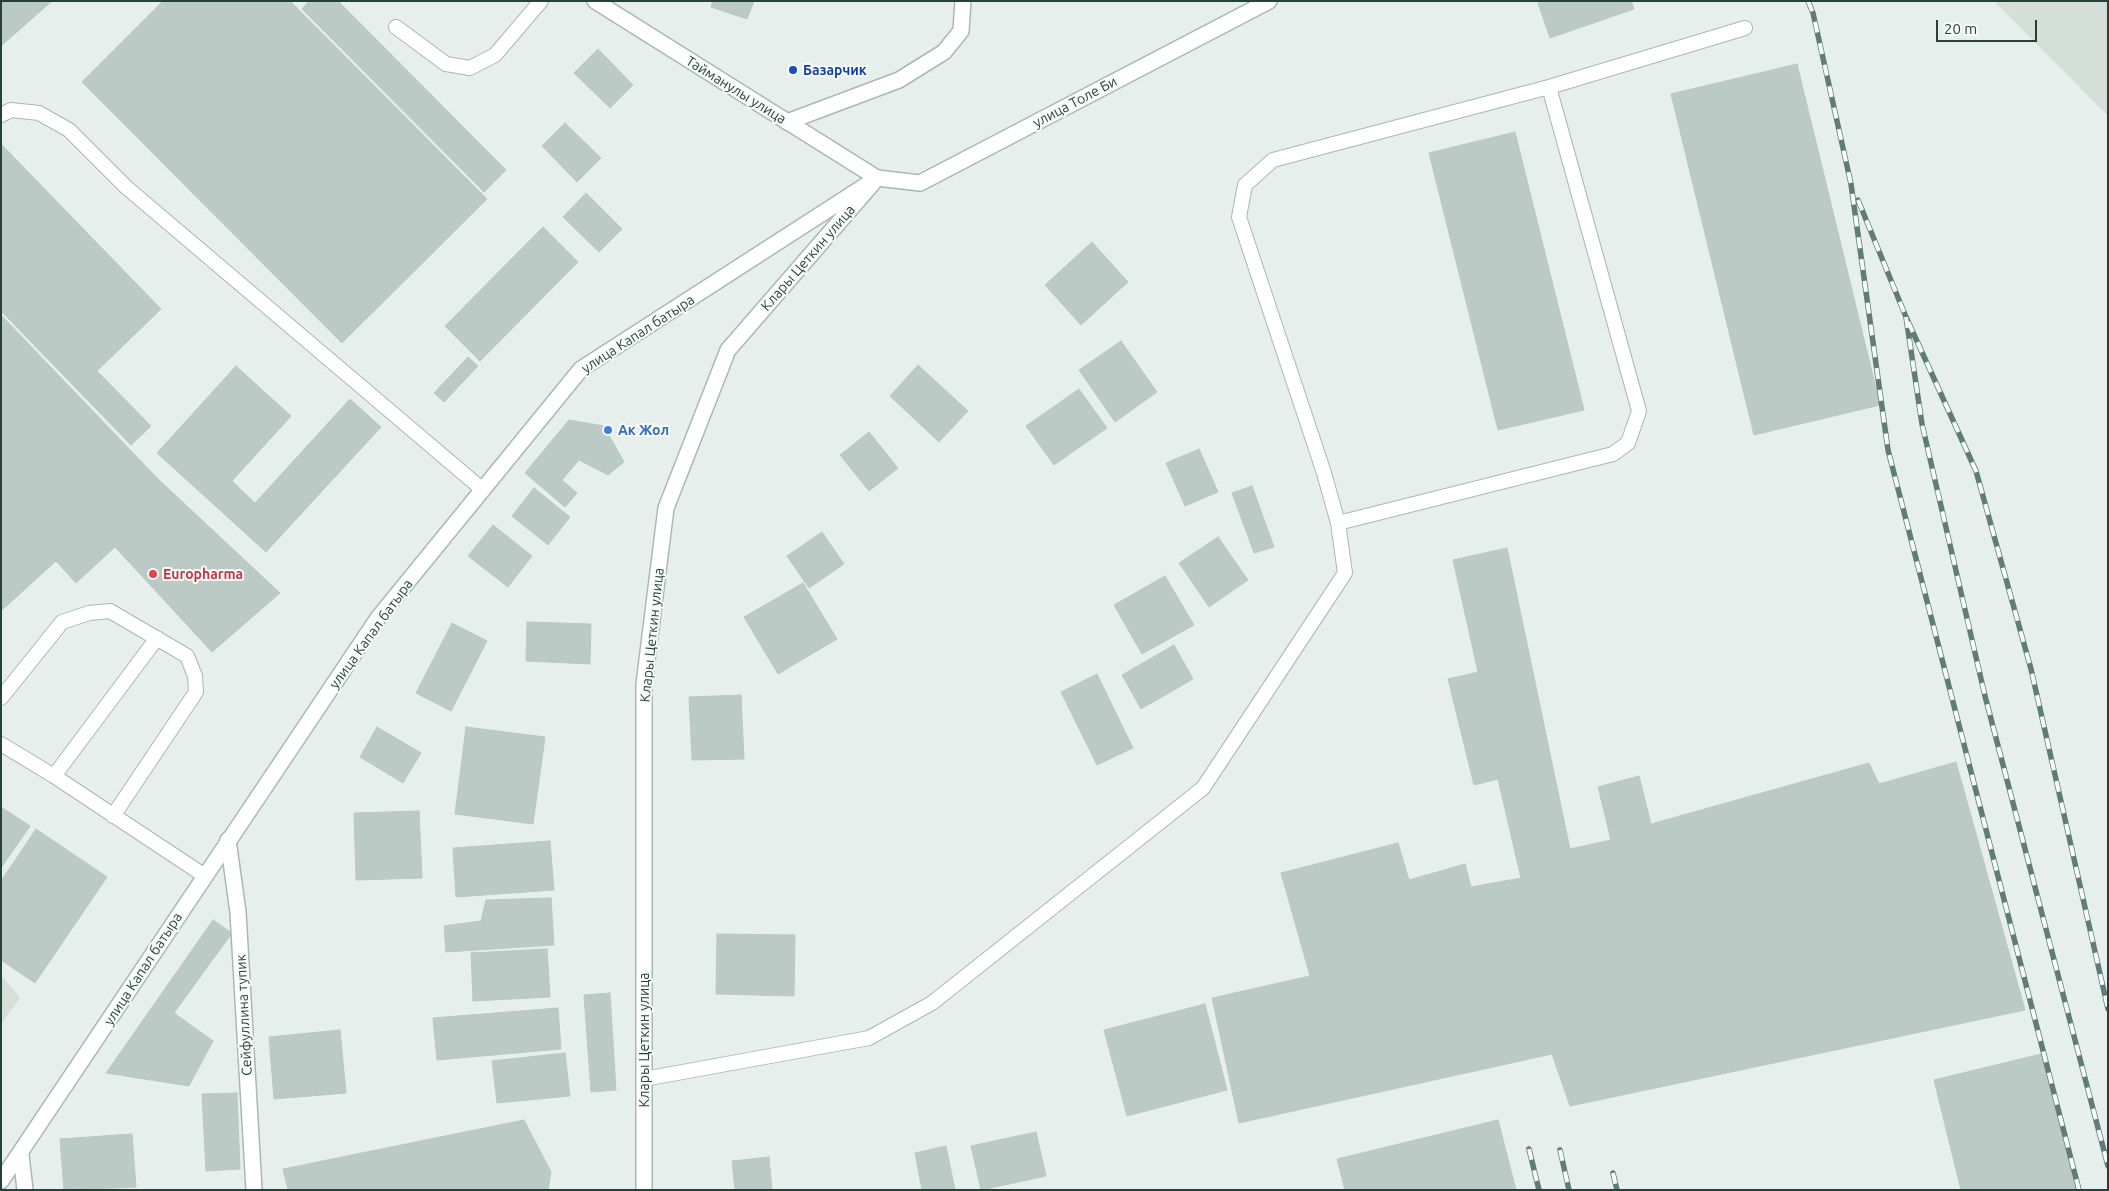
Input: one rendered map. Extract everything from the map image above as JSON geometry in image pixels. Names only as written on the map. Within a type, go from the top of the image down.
[{"type":"street","name":"Тайманулы улица","points":[[595,1],[877,178]]},
{"type":"street","points":[[787,122],[899,80],[944,52],[961,31],[964,1]]},
{"type":"street","name":"улица Толе Би","points":[[877,178],[920,183],[1269,1]]},
{"type":"street","name":"улица Капал батыра","points":[[1,1181],[21,1155],[228,840],[378,618],[581,369],[877,178]]},
{"type":"street","name":"Клары Цеткин улица","points":[[644,1190],[644,684],[666,508],[728,350],[877,178]]},
{"type":"street","name":"Сейфуллина тупик","points":[[228,840],[238,912],[254,1190]]},
{"type":"street","points":[[21,1155],[25,1190]]},
{"type":"lane","points":[[396,27],[446,64],[470,68],[495,55],[541,1]]},
{"type":"lane","points":[[644,1079],[869,1038],[932,1003],[1203,788],[1345,573],[1338,523],[1239,217],[1245,185],[1273,160],[1548,87],[1744,28]]},
{"type":"lane","points":[[1338,523],[1613,454],[1628,443],[1638,411],[1548,87]]},
{"type":"lane","points":[[1,115],[11,110],[38,113],[69,130],[126,187],[483,490]]},
{"type":"lane","points":[[1,698],[62,622],[89,613],[110,611],[188,656],[195,676],[196,692],[113,816]]},
{"type":"lane","points":[[54,776],[157,638]]},
{"type":"lane","points":[[1,744],[54,776],[205,876]]},
{"type":"shaded area","points":[[1994,1],[2108,1],[2108,116]]},
{"type":"shaded area","points":[[1,975],[20,998],[1,1024]]},
{"type":"building","points":[[1,1],[52,1],[1,46]]},
{"type":"building","points":[[163,1],[290,1],[487,199],[342,343],[82,82]]},
{"type":"building","points":[[309,1],[338,1],[506,170],[484,192],[302,9]]},
{"type":"building","points":[[713,1],[754,1],[747,19],[711,7]]},
{"type":"building","points":[[1542,1],[1631,1],[1634,9],[1550,38],[1538,3]]},
{"type":"building","points":[[598,49],[633,85],[610,108],[574,73]]},
{"type":"building","points":[[1797,64],[1880,405],[1754,435],[1671,94]]},
{"type":"building","points":[[565,123],[601,158],[577,182],[542,146]]},
{"type":"building","points":[[1515,132],[1584,410],[1498,430],[1429,153]]},
{"type":"building","points":[[1,144],[161,309],[97,371],[151,426],[131,445],[1,311]]},
{"type":"building","points":[[586,193],[622,229],[599,252],[563,217]]},
{"type":"building","points":[[543,227],[578,262],[480,361],[445,326]]},
{"type":"building","points":[[1092,242],[1128,282],[1081,325],[1045,285]]},
{"type":"building","points":[[1,315],[158,479],[280,593],[212,652],[115,547],[76,583],[56,561],[1,611]]},
{"type":"building","points":[[1121,341],[1157,392],[1115,422],[1079,370]]},
{"type":"building","points":[[468,357],[478,366],[444,402],[434,393]]},
{"type":"building","points":[[918,365],[968,411],[939,442],[890,396]]},
{"type":"building","points":[[236,366],[291,416],[232,481],[255,503],[350,399],[381,427],[266,552],[157,453]]},
{"type":"building","points":[[1079,389],[1107,428],[1054,465],[1026,426]]},
{"type":"building","points":[[569,420],[604,426],[624,462],[608,475],[579,460],[562,480],[577,493],[565,507],[525,473]]},
{"type":"building","points":[[869,432],[898,468],[869,491],[840,455]]},
{"type":"building","points":[[1199,449],[1218,492],[1185,506],[1166,463]]},
{"type":"building","points":[[1252,486],[1274,547],[1254,553],[1232,493]]},
{"type":"building","points":[[534,488],[570,517],[548,545],[512,516]]},
{"type":"building","points":[[493,525],[532,556],[508,587],[468,556]]},
{"type":"building","points":[[822,532],[844,564],[809,588],[787,556]]},
{"type":"building","points":[[1218,537],[1248,580],[1209,607],[1179,563]]},
{"type":"building","points":[[1507,548],[1570,849],[1611,840],[1598,787],[1639,776],[1651,824],[1869,763],[1879,784],[1956,762],[2025,1010],[1570,1106],[1552,1054],[1239,1123],[1212,998],[1310,976],[1281,873],[1398,843],[1409,880],[1465,864],[1471,887],[1521,878],[1498,779],[1474,785],[1448,679],[1478,672],[1453,560]]},
{"type":"building","points":[[1165,576],[1194,625],[1142,654],[1114,605]]},
{"type":"building","points":[[803,583],[837,639],[778,674],[744,617]]},
{"type":"building","points":[[527,622],[591,624],[590,664],[526,661]]},
{"type":"building","points":[[452,623],[487,641],[451,711],[416,693]]},
{"type":"building","points":[[1174,645],[1193,679],[1141,709],[1122,675]]},
{"type":"building","points":[[1097,674],[1133,748],[1097,765],[1061,692]]},
{"type":"building","points":[[741,695],[744,759],[692,760],[689,697]]},
{"type":"building","points":[[377,727],[421,753],[403,783],[360,757]]},
{"type":"building","points":[[466,727],[545,737],[533,824],[455,814]]},
{"type":"building","points":[[1,807],[30,826],[1,868]]},
{"type":"building","points":[[419,811],[422,878],[356,880],[354,813]]},
{"type":"building","points":[[36,829],[107,877],[35,983],[1,960],[1,881]]},
{"type":"building","points":[[550,841],[554,890],[456,897],[453,848]]},
{"type":"building","points":[[551,898],[554,945],[446,952],[444,926],[481,921],[486,900]]},
{"type":"building","points":[[213,920],[232,933],[174,1013],[213,1041],[189,1086],[106,1073]]},
{"type":"building","points":[[717,934],[795,935],[794,996],[716,994]]},
{"type":"building","points":[[547,949],[550,997],[473,1001],[471,953]]},
{"type":"building","points":[[610,993],[616,1090],[591,1092],[584,995]]},
{"type":"building","points":[[1205,1004],[1227,1090],[1127,1116],[1104,1030]]},
{"type":"building","points":[[558,1008],[561,1049],[437,1060],[433,1018]]},
{"type":"building","points":[[340,1030],[346,1093],[274,1099],[269,1037]]},
{"type":"building","points":[[565,1053],[570,1096],[497,1103],[492,1061]]},
{"type":"building","points":[[2041,1054],[2076,1190],[1961,1190],[1934,1080]]},
{"type":"building","points":[[237,1093],[240,1169],[206,1171],[202,1094]]},
{"type":"building","points":[[524,1120],[551,1172],[548,1190],[288,1190],[283,1169]]},
{"type":"building","points":[[1498,1120],[1516,1190],[1345,1190],[1337,1159]]},
{"type":"building","points":[[1036,1132],[1046,1176],[981,1190],[971,1146]]},
{"type":"building","points":[[132,1134],[136,1187],[64,1190],[60,1139]]},
{"type":"building","points":[[946,1146],[955,1190],[922,1190],[915,1153]]},
{"type":"building","points":[[769,1157],[772,1190],[735,1190],[732,1161]]},
{"type":"railway","points":[[1808,1],[1813,13],[1851,184],[1888,450],[2079,1190]]},
{"type":"railway","points":[[1858,200],[1906,317],[1976,471],[2031,669],[2108,1009]]},
{"type":"railway","points":[[1906,317],[1922,424],[1985,696],[2108,1166]]},
{"type":"railway","points":[[1529,1149],[1539,1190]]},
{"type":"railway","points":[[1560,1150],[1569,1190]]},
{"type":"railway","points":[[1613,1173],[1617,1190]]},
{"type":"place","name":"Базарчик","points":[[793,70]]},
{"type":"place","name":"Ак Жол","points":[[608,430]]},
{"type":"place","name":"Europharma","points":[[153,574]]}]
